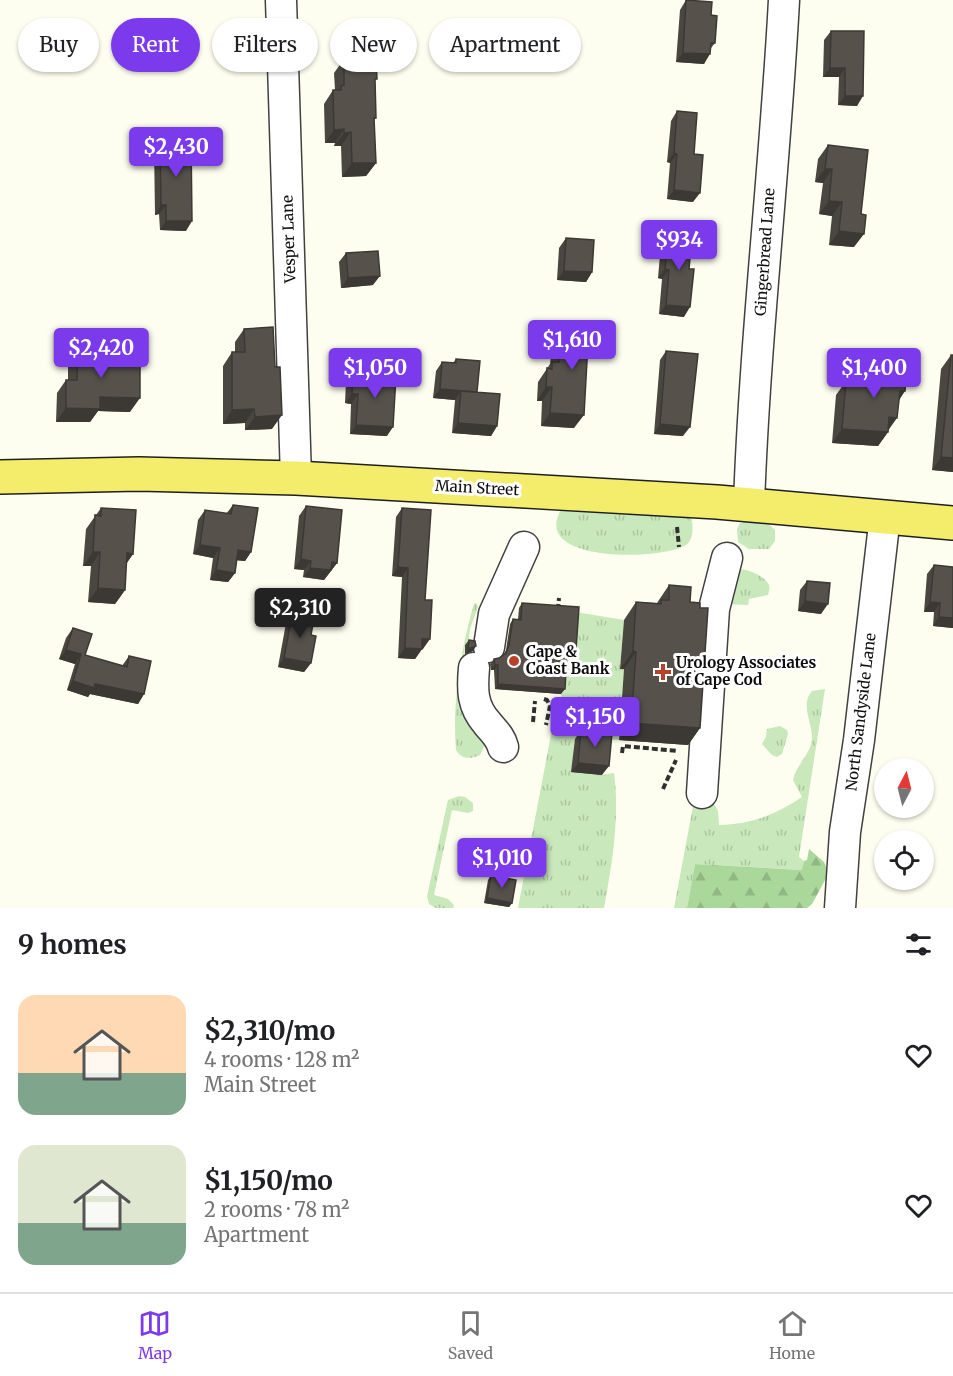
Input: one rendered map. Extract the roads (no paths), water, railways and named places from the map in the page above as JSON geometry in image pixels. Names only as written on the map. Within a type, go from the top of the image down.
[{"type":"main road","name":"Main Street","points":[[0,477],[139,474],[296,478],[749,504],[953,523]]},
{"type":"street","name":"Vesper Lane","points":[[281,0],[296,478]]},
{"type":"street","name":"Gingerbread Lane","points":[[749,504],[752,421],[778,98],[783,0]]},
{"type":"street","name":"North Sandyside Lane","points":[[840,908],[845,832],[859,740],[885,516]]},
{"type":"street","points":[[514,553],[481,658],[488,702],[493,711],[514,732]]},
{"type":"street","points":[[702,793],[714,609],[727,558]]},
{"type":"place","name":"Cape & Coast Bank","points":[[514,661]]},
{"type":"place","name":"Urology Associates of Cape Cod","points":[[663,672]]}]
